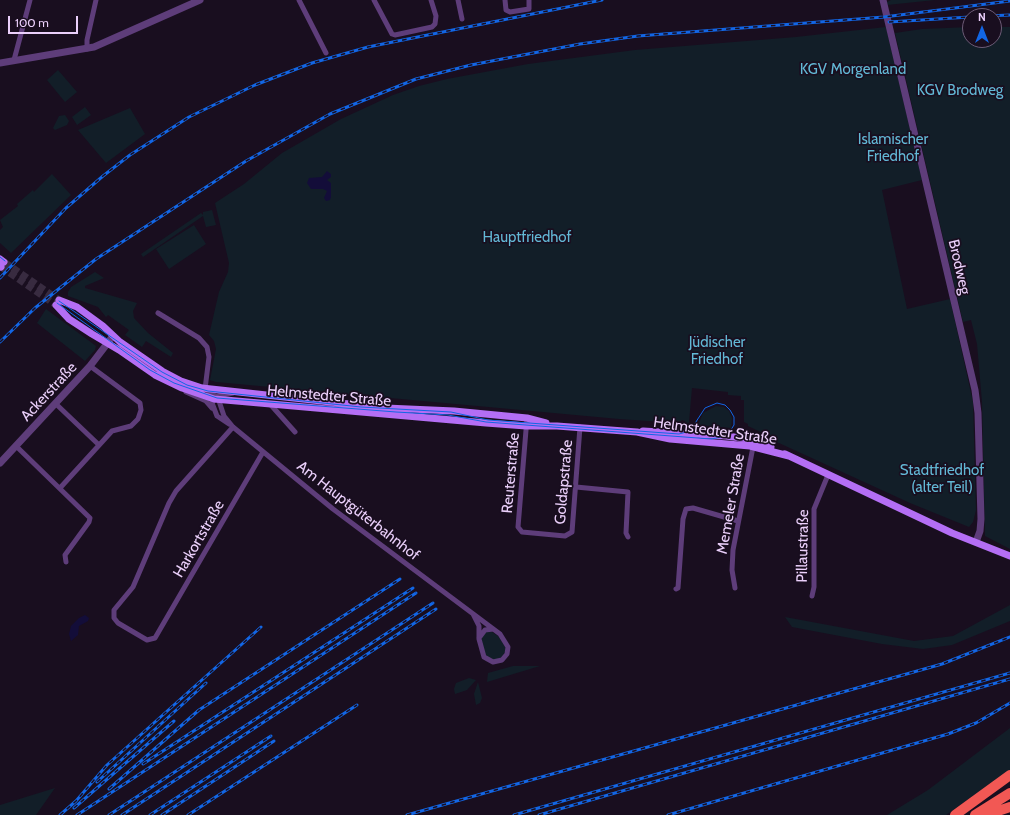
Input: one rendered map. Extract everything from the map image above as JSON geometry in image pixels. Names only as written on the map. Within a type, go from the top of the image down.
[{"type":"highway","points":[[955,815],[1010,775]]},
{"type":"highway","points":[[962,815],[1010,784]]},
{"type":"highway","points":[[975,815],[1010,793]]},
{"type":"highway","points":[[986,815],[1010,807]]},
{"type":"main road","name":"Helmstedter Straße","points":[[557,426],[527,418],[471,412],[386,408],[205,389],[188,384],[167,374],[113,336],[103,326],[77,308],[58,303],[69,319],[119,350],[155,375],[184,389],[216,398],[232,401],[470,422],[526,426],[580,427],[637,432],[691,433],[740,438],[755,441],[775,449],[828,475],[1010,556]]},
{"type":"main road","points":[[470,422],[471,412]]},
{"type":"main road","name":"Helmstedter Straße","points":[[637,432],[670,439],[751,446],[788,456]]},
{"type":"main road","points":[[740,438],[751,446],[762,446],[775,449]]},
{"type":"street","points":[[14,60],[30,0]]},
{"type":"street","points":[[87,50],[87,40],[96,0]]},
{"type":"street","points":[[299,0],[326,53]]},
{"type":"street","points":[[374,0],[392,34],[395,35],[432,27],[435,24],[436,16],[430,0]]},
{"type":"street","points":[[458,0],[462,19]]},
{"type":"street","points":[[505,0],[506,10],[510,12],[529,9],[529,0]]},
{"type":"street","name":"Brodweg","points":[[883,0],[975,390],[978,413],[981,519],[980,531],[976,542]]},
{"type":"street","points":[[0,63],[87,50],[104,44],[195,1]]},
{"type":"street","points":[[158,313],[199,338],[207,347],[208,363],[205,389],[216,398]]},
{"type":"street","name":"Ackerstraße","points":[[0,463],[90,366],[113,336]]},
{"type":"street","points":[[60,488],[112,431],[131,426],[138,420],[141,410],[140,403],[90,366]]},
{"type":"street","name":"Helmstedter Straße","points":[[184,389],[202,392],[205,389]]},
{"type":"street","name":"Helmstedter Straße","points":[[184,389],[189,394],[206,402],[213,409]]},
{"type":"street","points":[[213,409],[212,403],[216,398],[238,393]]},
{"type":"street","name":"Am Hauptgüterbahnhof","points":[[216,398],[231,426]]},
{"type":"street","points":[[223,412],[226,404],[232,401]]},
{"type":"street","points":[[56,404],[99,445]]},
{"type":"street","points":[[270,404],[295,432]]},
{"type":"street","name":"Am Hauptgüterbahnhof","points":[[213,409],[219,419],[231,426],[333,509],[496,631],[503,637],[508,646],[507,654],[502,660],[495,662],[487,660],[483,655],[479,640],[479,626],[473,614]]},
{"type":"street","name":"Reuterstraße","points":[[527,418],[518,527],[522,532],[542,534]]},
{"type":"street","name":"Harkortstraße","points":[[231,426],[176,491],[169,503],[133,587],[114,610],[114,618],[118,623],[147,640],[155,638],[263,452]]},
{"type":"street","name":"Goldapstraße","points":[[542,534],[565,536],[572,532],[580,427]]},
{"type":"street","points":[[16,446],[90,518],[89,522],[65,555],[66,562]]},
{"type":"street","name":"Memeler Straße","points":[[735,588],[733,555],[751,446]]},
{"type":"street","name":"Pillaustraße","points":[[812,596],[814,588],[814,509],[828,475]]},
{"type":"street","points":[[576,487],[628,492],[626,533],[628,537]]},
{"type":"street","points":[[676,589],[678,588],[682,519],[686,508],[693,508],[738,521]]},
{"type":"street","points":[[479,640],[480,635],[485,630],[496,631]]},
{"type":"green space","points":[[891,0],[935,0],[887,5],[887,2]]},
{"type":"green space","name":"Hauptfriedhof","points":[[886,27],[922,180],[882,190],[907,309],[950,299],[973,402],[976,510],[973,522],[969,527],[910,503],[768,438],[769,436],[748,426],[748,424],[744,422],[744,400],[741,400],[741,396],[728,395],[728,392],[692,388],[689,422],[687,425],[685,421],[682,420],[679,423],[619,419],[216,382],[210,380],[216,349],[214,341],[209,335],[219,292],[228,272],[229,263],[215,203],[244,184],[282,153],[341,119],[393,95],[419,86],[447,79],[528,64],[635,50],[796,37]]},
{"type":"green space","name":"KGV Brodweg","points":[[962,27],[962,48],[1002,48],[1002,27],[1010,27],[1010,549],[985,536],[982,402],[977,344],[971,320],[963,322],[895,33],[922,29]]},
{"type":"green space","points":[[58,70],[77,92],[65,102],[47,80]]},
{"type":"green space","points":[[85,107],[91,115],[77,125],[72,117]]},
{"type":"green space","points":[[130,108],[145,134],[106,163],[78,130]]},
{"type":"green space","points":[[65,115],[69,121],[67,125],[55,130],[53,128],[59,116]]},
{"type":"green space","points":[[52,174],[71,195],[11,253],[0,243],[0,230],[3,227],[0,220],[18,206],[17,204],[33,190],[34,192]]},
{"type":"green space","points":[[212,210],[216,225],[206,227],[203,216],[143,257],[141,254],[201,213],[203,215],[203,212]]},
{"type":"green space","points":[[194,225],[206,244],[169,269],[156,249]]},
{"type":"green space","points":[[95,272],[104,278],[85,286],[85,288],[137,303],[133,311],[134,318],[148,333],[173,353],[171,357],[146,341],[142,347],[125,335],[129,330],[108,315],[106,317],[98,307],[68,296],[68,292],[71,287]]},
{"type":"green space","points":[[46,309],[96,346],[95,350],[85,361],[37,323]]},
{"type":"green space","points":[[716,406],[724,407],[729,411],[732,418],[731,428],[698,425],[703,413]]},
{"type":"green space","points":[[1010,605],[1010,621],[952,645],[923,649],[882,644],[792,627],[785,617],[914,641],[953,636]]},
{"type":"green space","points":[[486,632],[492,632],[498,636],[506,648],[501,658],[495,660],[488,658],[485,654],[481,639]]},
{"type":"green space","points":[[513,666],[540,666],[487,682],[488,673]]},
{"type":"green space","points":[[469,678],[476,680],[467,690],[455,694],[454,689],[456,683]]},
{"type":"green space","points":[[478,682],[482,698],[480,703],[476,705],[474,694]]},
{"type":"green space","points":[[1010,728],[1010,770],[946,815],[887,815],[928,790]]},
{"type":"green space","points":[[55,788],[36,815],[0,815],[0,805]]},
{"type":"shaded area","points":[[327,171],[331,174],[331,177],[327,180],[331,183],[331,197],[330,200],[326,201],[324,198],[327,191],[323,189],[311,189],[307,183],[309,178],[322,177]]},
{"type":"shaded area","points":[[85,615],[89,618],[88,621],[79,626],[78,635],[71,641],[69,634],[71,626],[79,618]]},
{"type":"tunnel","points":[[4,262],[59,300]]},
{"type":"tunnel","points":[[1,267],[56,305]]},
{"type":"tram line","points":[[0,257],[5,261]]},
{"type":"tram line","points":[[57,303],[150,370],[174,383],[217,398],[448,415],[486,422],[711,439],[727,436],[734,425],[734,417],[730,410],[725,405],[717,403],[705,408],[690,431],[679,434],[488,420],[451,412],[361,407],[208,391],[187,385],[162,372],[59,301]]},
{"type":"railway","points":[[0,278],[66,208],[130,155],[189,117],[255,85],[312,63],[368,47],[602,0]]},
{"type":"railway","points":[[0,342],[35,308],[96,259],[246,161],[330,114],[416,79],[471,65],[580,44],[638,36],[884,17],[1010,1]]},
{"type":"railway","points":[[1002,15],[1010,15]]},
{"type":"railway","points":[[889,22],[962,17]]},
{"type":"railway","points":[[109,789],[199,710],[400,579]]},
{"type":"railway","points":[[143,764],[413,588]]},
{"type":"railway","points":[[77,815],[416,593]]},
{"type":"railway","points":[[109,815],[433,603]]},
{"type":"railway","points":[[122,815],[436,609]]},
{"type":"railway","points":[[60,815],[76,801],[107,765],[261,627]]},
{"type":"railway","points":[[407,815],[942,664],[1010,637]]},
{"type":"railway","points":[[514,815],[1010,673]]},
{"type":"railway","points":[[539,815],[1010,679]]},
{"type":"railway","points":[[97,782],[206,683]]},
{"type":"railway","points":[[668,815],[948,734],[976,723],[1010,703]]},
{"type":"railway","points":[[188,815],[357,705]]},
{"type":"railway","points":[[74,808],[174,721]]},
{"type":"railway","points":[[150,815],[271,736]]},
{"type":"railway","points":[[162,815],[274,741]]},
{"type":"park label","name":"KGV Morgenland","points":[[853,70]]},
{"type":"park label","name":"Islamischer Friedhof","points":[[893,148]]},
{"type":"park label","name":"Jüdischer Friedhof","points":[[717,352]]},
{"type":"park label","name":"Stadtfriedhof (alter Teil)","points":[[942,480]]}]
